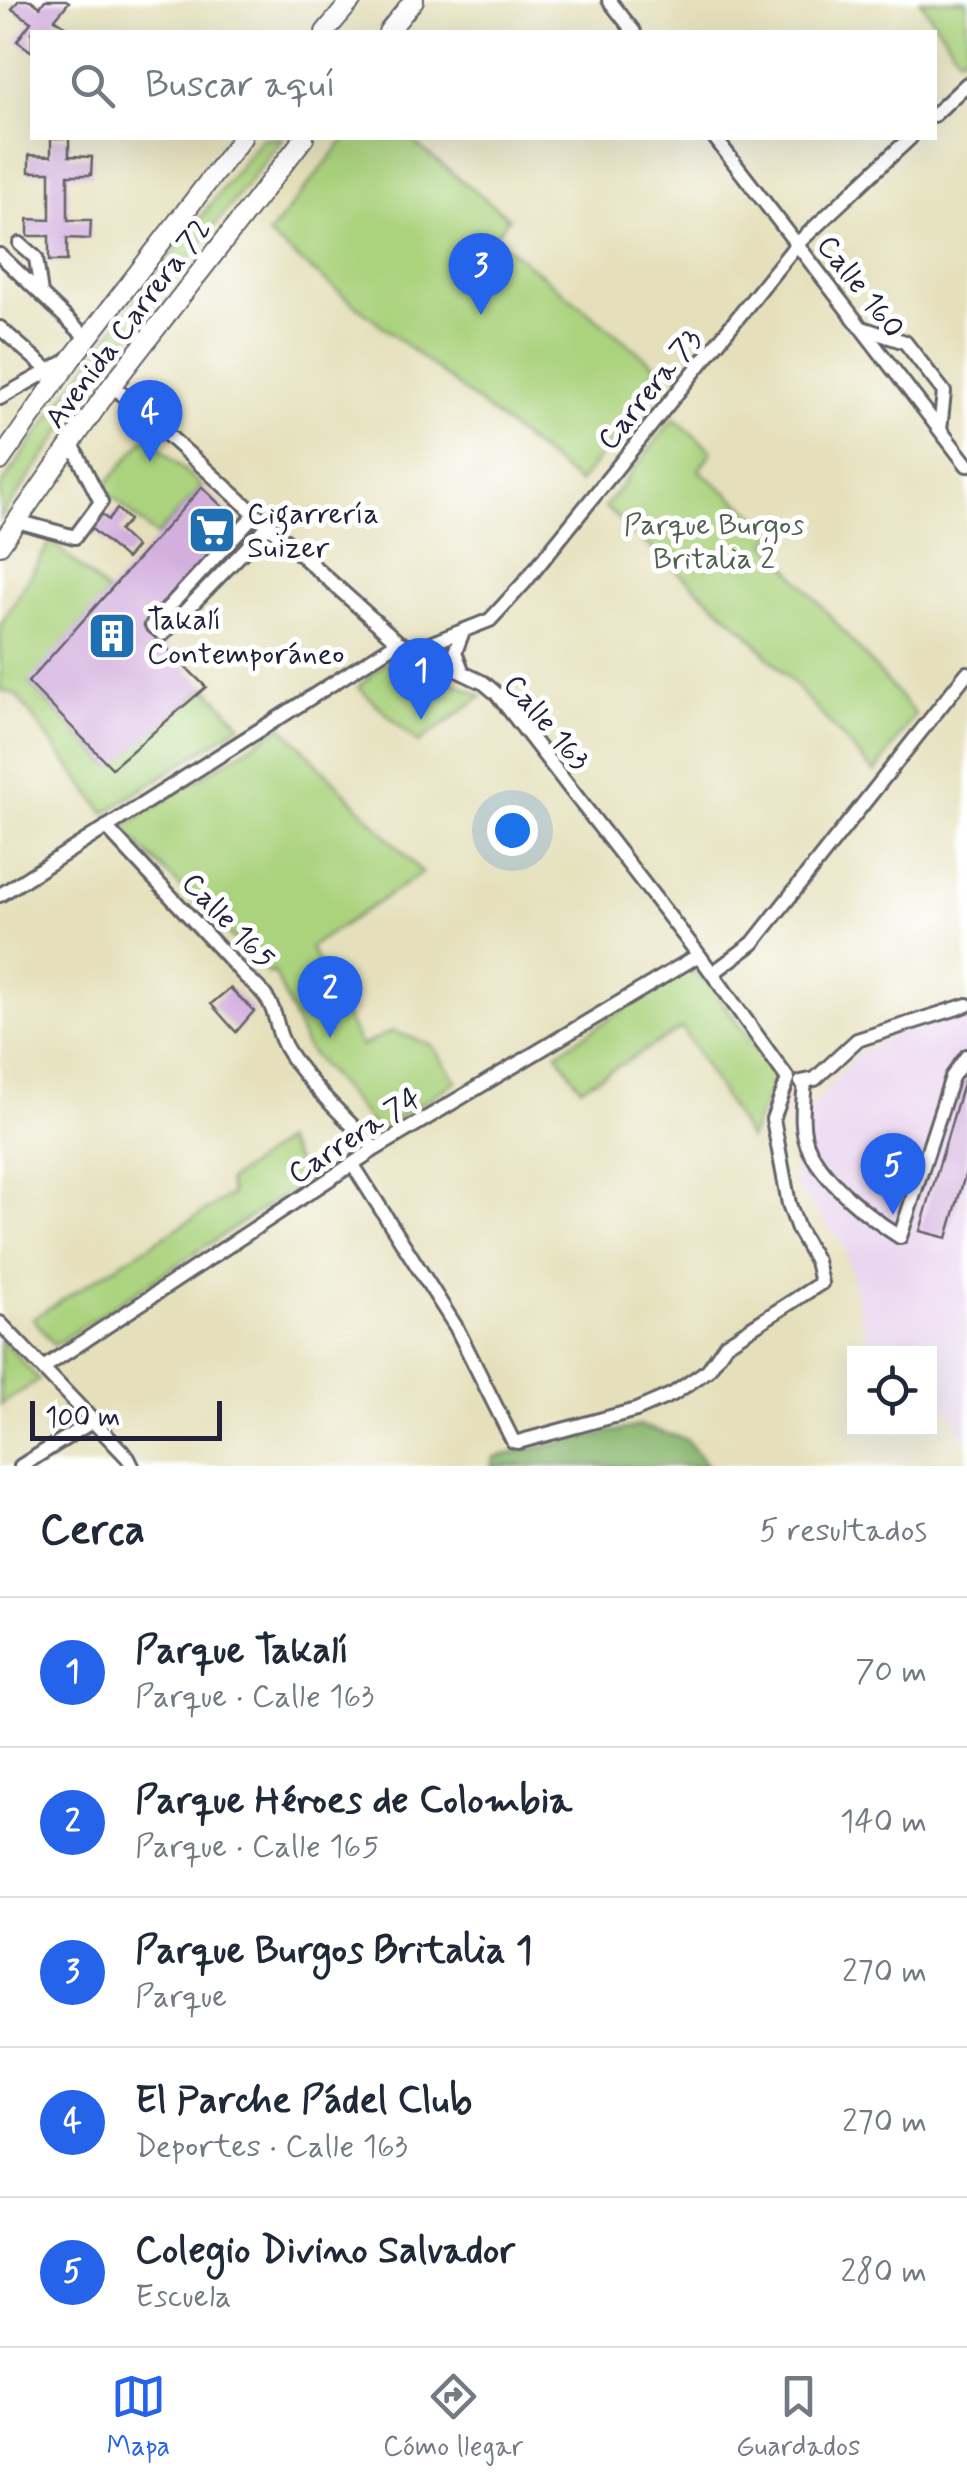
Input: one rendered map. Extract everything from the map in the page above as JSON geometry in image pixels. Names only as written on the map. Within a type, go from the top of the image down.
[{"type":"highway","points":[[327,30],[352,0]]},
{"type":"highway","points":[[390,30],[414,0]]},
{"type":"highway","name":"Avenida Carrera 72","points":[[0,461],[72,358],[240,140]]},
{"type":"highway","name":"Avenida Carrera 72","points":[[0,546],[112,385],[302,140]]},
{"type":"street","points":[[609,0],[632,30]]},
{"type":"street","points":[[937,111],[967,84]]},
{"type":"street","name":"Calle 160","points":[[717,140],[967,465]]},
{"type":"street","name":"Carrera 73","points":[[414,650],[490,620],[797,244],[908,140]]},
{"type":"street","points":[[20,244],[36,258],[41,294]]},
{"type":"street","points":[[0,255],[88,338]]},
{"type":"street","points":[[0,328],[48,370]]},
{"type":"street","points":[[861,328],[904,342],[941,385],[940,430]]},
{"type":"street","points":[[0,398],[24,378],[72,358]]},
{"type":"street","name":"Calle 163","points":[[112,385],[398,642],[484,684],[507,705],[699,955],[788,1079]]},
{"type":"street","points":[[17,521],[74,537],[100,502],[71,442]]},
{"type":"street","points":[[254,514],[152,624],[163,634],[268,526]]},
{"type":"street","points":[[227,544],[240,554]]},
{"type":"street","points":[[463,631],[455,652],[463,674]]},
{"type":"street","points":[[0,895],[398,642]]},
{"type":"street","points":[[713,974],[753,944],[967,673]]},
{"type":"street","name":"Calle 165","points":[[106,828],[264,992],[272,1002],[287,1050],[298,1067],[375,1149]]},
{"type":"street","name":"Carrera 74","points":[[43,1368],[375,1149],[699,955]]},
{"type":"street","points":[[353,1165],[456,1327],[513,1441],[518,1442],[636,1410],[673,1394],[708,1370],[726,1344],[821,1283],[816,1261],[789,1204],[778,1149],[774,1119],[788,1079],[815,1080],[857,1040],[967,1005]]},
{"type":"street","points":[[805,1082],[803,1123],[810,1151],[873,1220],[900,1237],[952,1077],[967,1056]]},
{"type":"street","points":[[0,1323],[130,1462]]},
{"type":"street","points":[[21,1466],[93,1421]]},
{"type":"shaded area","points":[[967,1009],[967,1445],[951,1412],[937,1397],[937,1346],[889,1346],[866,1336],[844,1245],[796,1186],[789,1107],[811,1109],[855,1056],[906,1028]]},
{"type":"green space","points":[[920,0],[967,0],[967,52],[959,58]]},
{"type":"green space","points":[[260,140],[281,140],[126,340],[0,519],[0,487],[110,334]]},
{"type":"green space","points":[[344,140],[411,140],[509,218],[494,237],[666,374],[579,483],[268,235]]},
{"type":"green space","name":"Parque Burgos Britalia 2","points":[[674,418],[712,451],[699,470],[775,531],[767,543],[915,714],[875,773],[744,630],[605,507]]},
{"type":"green space","points":[[147,436],[202,487],[156,536],[103,488]]},
{"type":"green space","points":[[51,541],[108,593],[29,683],[111,767],[206,687],[241,725],[105,813],[16,695],[0,690],[0,626]]},
{"type":"green space","points":[[395,654],[482,696],[418,743],[358,687]]},
{"type":"green space","points":[[282,726],[422,873],[310,947],[361,1046],[392,1031],[432,1045],[456,1081],[378,1131],[307,1048],[274,971],[269,974],[121,828]]},
{"type":"green space","points":[[684,970],[699,973],[708,981],[776,1077],[749,1139],[682,1028],[581,1088],[557,1053]]},
{"type":"green space","points":[[284,1141],[307,1180],[54,1345],[33,1318],[231,1195],[228,1181]]},
{"type":"green space","points":[[0,1337],[39,1380],[0,1405]]},
{"type":"green space","points":[[640,1426],[686,1439],[707,1466],[491,1466],[494,1457]]},
{"type":"building","points":[[19,0],[31,0],[40,7],[45,0],[66,0],[69,2],[55,19],[70,30],[30,30],[30,51],[17,41],[31,22],[12,9]]},
{"type":"building","points":[[51,140],[69,140],[69,156],[92,157],[91,175],[68,175],[68,220],[91,220],[90,239],[67,238],[67,261],[49,261],[49,236],[28,236],[28,219],[50,220],[50,172],[29,172],[29,155],[51,156]]},
{"type":"building","name":"Takalí Contemporáneo","points":[[202,487],[239,523],[144,626],[206,687],[112,768],[28,682]]},
{"type":"building","points":[[117,509],[129,520],[119,531],[136,547],[126,559],[85,523],[97,510],[108,520]]},
{"type":"building","points":[[230,988],[254,1011],[236,1032],[211,1004]]},
{"type":"building","points":[[964,1080],[967,1168],[947,1238],[920,1231]]},
{"type":"place","name":"Parque Burgos Britalia 1","points":[[481,315]]},
{"type":"place","name":"El Parche Pádel Club","points":[[150,462]]},
{"type":"place","name":"Cigarrería Suizer","points":[[212,530]]},
{"type":"place","name":"Takalí Contemporáneo","points":[[112,636]]},
{"type":"place","name":"Parque Takalí","points":[[421,720]]},
{"type":"place","name":"Parque Héroes de Colombia","points":[[330,1038]]},
{"type":"place","name":"Colegio Divino Salvador","points":[[893,1215]]}]
